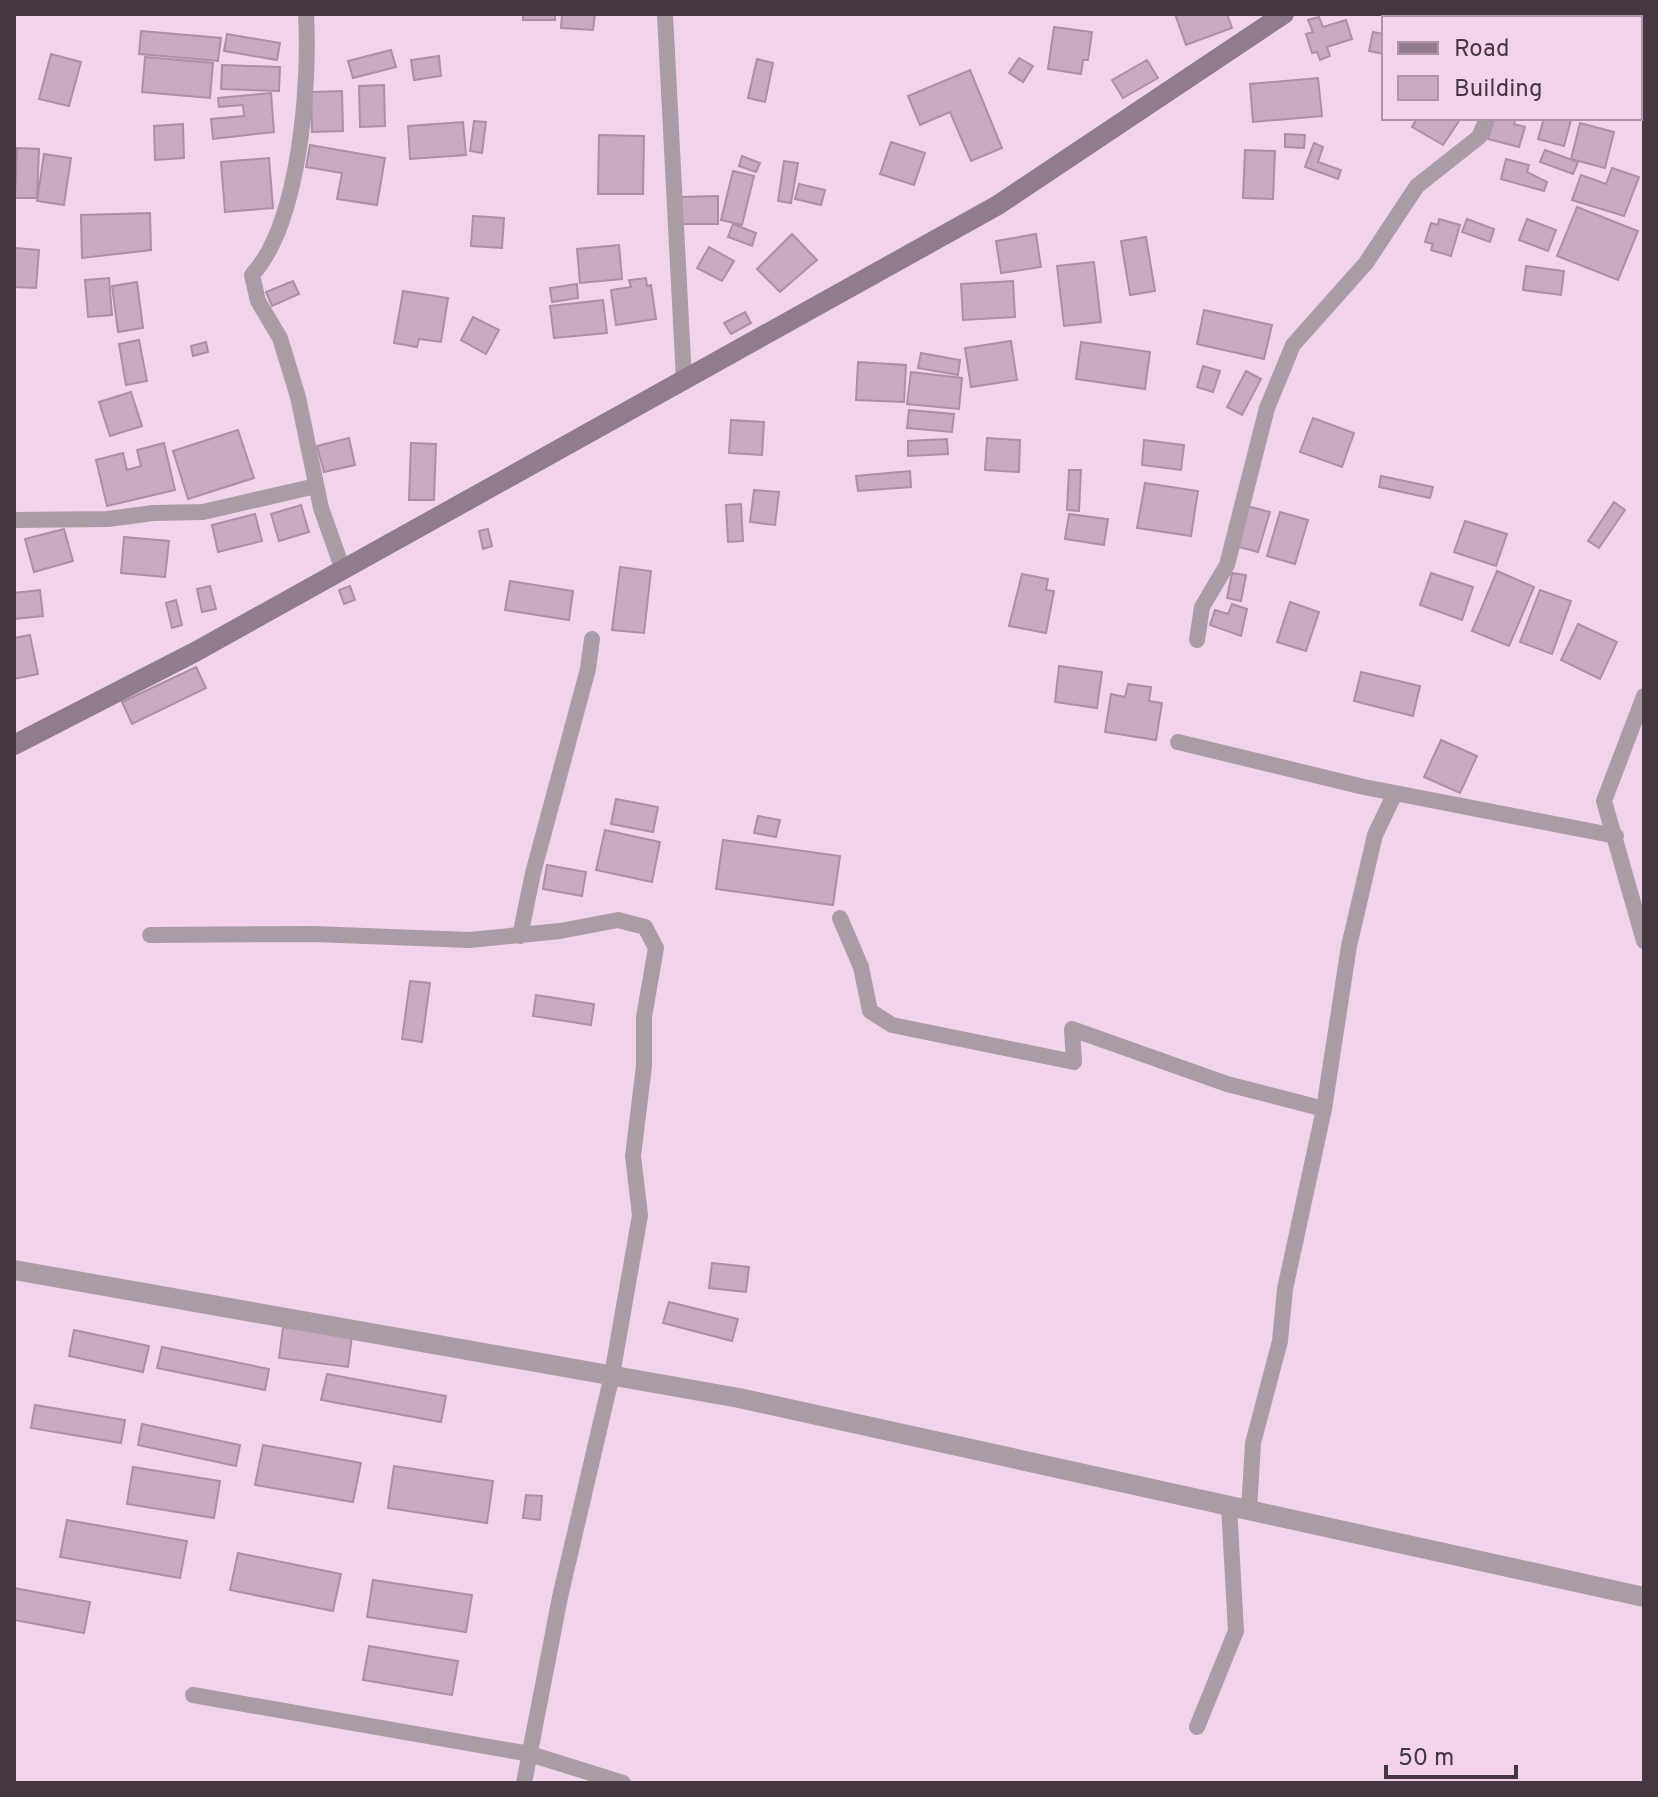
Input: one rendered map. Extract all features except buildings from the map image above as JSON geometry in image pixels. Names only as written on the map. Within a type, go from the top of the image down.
[{"type":"main road","points":[[14,745],[195,652],[998,205],[1284,14]]},
{"type":"street","points":[[306,14],[306,96],[289,193],[268,258],[252,275],[258,301],[280,338],[298,397],[316,486],[343,570]]},
{"type":"street","points":[[665,14],[684,380]]},
{"type":"street","points":[[1197,640],[1202,607],[1227,565],[1267,408],[1293,345],[1366,263],[1417,186],[1479,137],[1486,120]]},
{"type":"street","points":[[14,520],[108,519],[153,513],[203,512],[316,486]]},
{"type":"street","points":[[520,936],[533,873],[588,669],[592,639]]},
{"type":"street","points":[[1644,696],[1604,801],[1644,941]]},
{"type":"street","points":[[1178,742],[1395,793],[1616,836]]},
{"type":"street","points":[[1197,1727],[1236,1631],[1239,1508],[1280,1341],[1285,1289],[1324,1109],[1349,946],[1375,835],[1395,793]]},
{"type":"street","points":[[840,918],[861,967],[870,1011],[892,1025],[1074,1062],[1072,1029],[1227,1084],[1324,1109]]},
{"type":"street","points":[[150,935],[314,934],[469,940],[520,936],[618,920],[645,927],[656,948],[644,1017],[644,1066],[633,1156],[640,1215],[612,1375],[560,1597],[524,1783]]},
{"type":"street","points":[[14,1270],[739,1398],[1644,1597]]},
{"type":"street","points":[[193,1695],[530,1754],[623,1783]]}]
